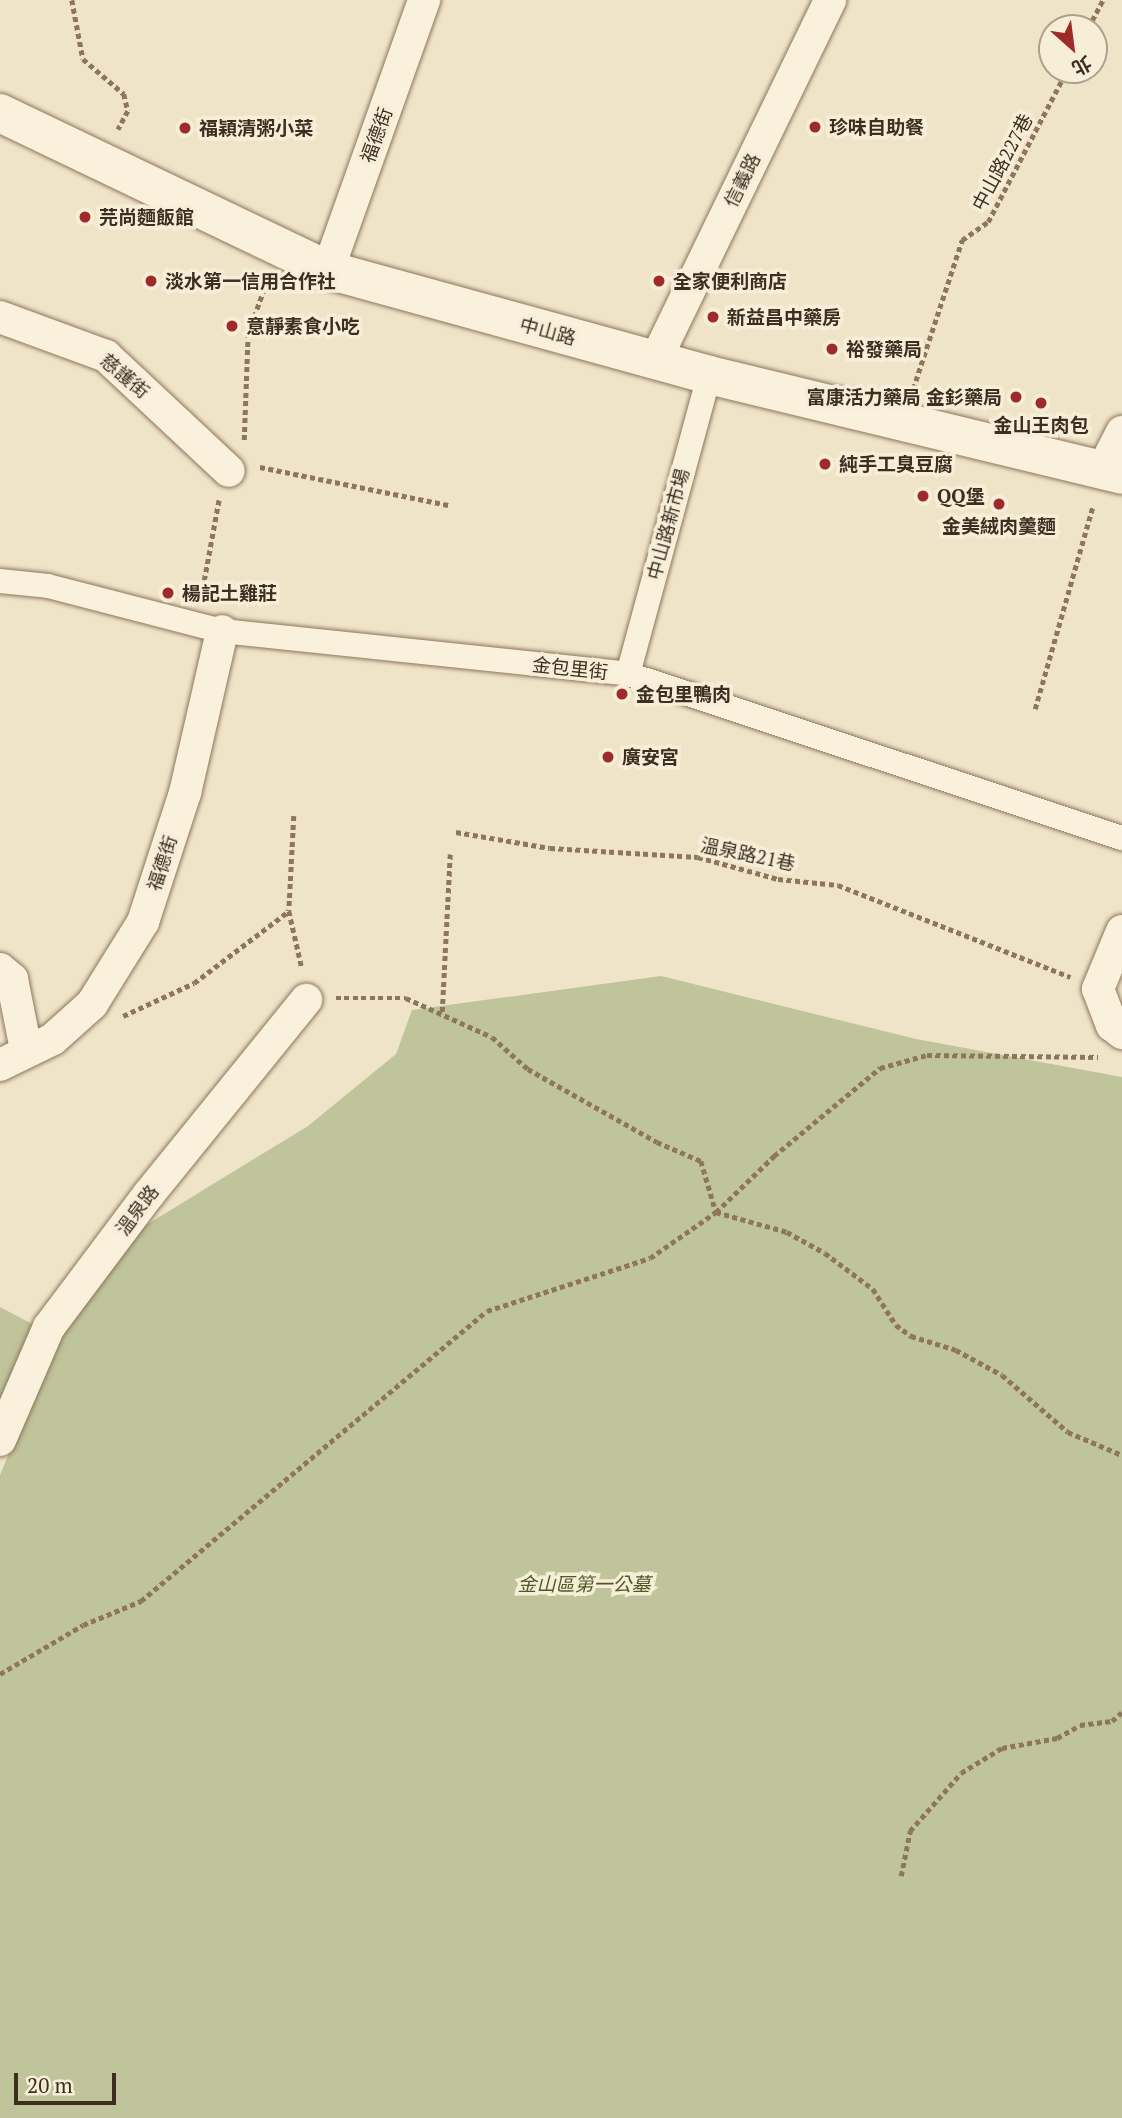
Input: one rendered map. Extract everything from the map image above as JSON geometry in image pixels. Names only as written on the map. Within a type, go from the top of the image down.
[{"type":"street","name":"福德街","points":[[328,270],[424,0]]},
{"type":"street","name":"信義路","points":[[654,361],[830,0]]},
{"type":"street","name":"中山路","points":[[0,113],[328,270],[654,361],[1112,473]]},
{"type":"street","name":"慈護街","points":[[0,317],[106,356],[239,467]]},
{"type":"street","name":"中山路新市場","points":[[628,674],[709,375]]},
{"type":"street","points":[[1112,473],[1122,432]]},
{"type":"street","name":"金包里街","points":[[0,581],[48,586],[222,631],[628,674],[1122,838]]},
{"type":"street","name":"福德街","points":[[13,1058],[52,1039],[92,1004],[143,922],[185,793],[222,631]]},
{"type":"street","points":[[1114,1045],[1112,1025],[1098,989],[1117,943]]},
{"type":"street","points":[[0,969],[12,979],[13,1058]]},
{"type":"street","name":"溫泉路","points":[[0,1440],[49,1327],[149,1194],[306,1000]]},
{"type":"path","points":[[72,0],[83,59],[124,94],[128,111],[102,163]]},
{"type":"path","name":"中山路227巷","points":[[903,420],[962,240],[988,222],[1060,84]]},
{"type":"path","points":[[239,467],[448,505]]},
{"type":"path","points":[[1035,709],[1112,473]]},
{"type":"path","points":[[294,816],[289,911],[306,1000],[406,998],[442,1012],[492,1037],[528,1069],[657,1142],[701,1161],[716,1212]]},
{"type":"path","name":"溫泉路21巷","points":[[456,832],[550,848],[698,856],[778,879],[838,885],[1098,989]]},
{"type":"path","points":[[442,1012],[450,854]]},
{"type":"path","points":[[116,1019],[194,983],[289,911]]},
{"type":"path","points":[[0,1674],[83,1625],[141,1601],[487,1311],[650,1258],[716,1212],[774,1156],[880,1068],[927,1055],[1114,1045]]},
{"type":"path","points":[[716,1212],[786,1232],[825,1253],[873,1289],[896,1325],[911,1336],[956,1350],[1002,1375],[1085,1444],[1122,1455]]},
{"type":"path","points":[[901,1877],[910,1831],[961,1773],[1002,1748],[1057,1738],[1080,1725],[1112,1721],[1122,1713]]},
{"type":"green space","name":"金山區第一公墓","points":[[661,976],[916,1039],[1122,1077],[1122,2118],[0,2118],[0,1475],[56,1340],[133,1233],[308,1126],[396,1054],[412,1010]]},
{"type":"green space","points":[[0,1307],[36,1326],[0,1404]]},
{"type":"place","name":"珍味自助餐","points":[[815,127]]},
{"type":"place","name":"福穎清粥小菜","points":[[185,128]]},
{"type":"place","name":"芫尚麵飯館","points":[[85,217]]},
{"type":"place","name":"淡水第一信用合作社","points":[[151,281]]},
{"type":"place","name":"全家便利商店","points":[[659,281]]},
{"type":"place","name":"新益昌中藥房","points":[[713,317]]},
{"type":"place","name":"意靜素食小吃","points":[[232,326]]},
{"type":"place","name":"裕發藥局","points":[[832,349]]},
{"type":"place","name":"富康活力藥局 金釤藥局","points":[[1016,397]]},
{"type":"place","name":"金山王肉包","points":[[1041,403]]},
{"type":"place","name":"純手工臭豆腐","points":[[825,464]]},
{"type":"place","name":"QQ堡","points":[[923,496]]},
{"type":"place","name":"金美絨肉羹麵","points":[[999,504]]},
{"type":"place","name":"楊記土雞莊","points":[[168,593]]},
{"type":"place","name":"金包里鴨肉","points":[[622,694]]},
{"type":"place","name":"廣安宮","points":[[608,757]]}]
